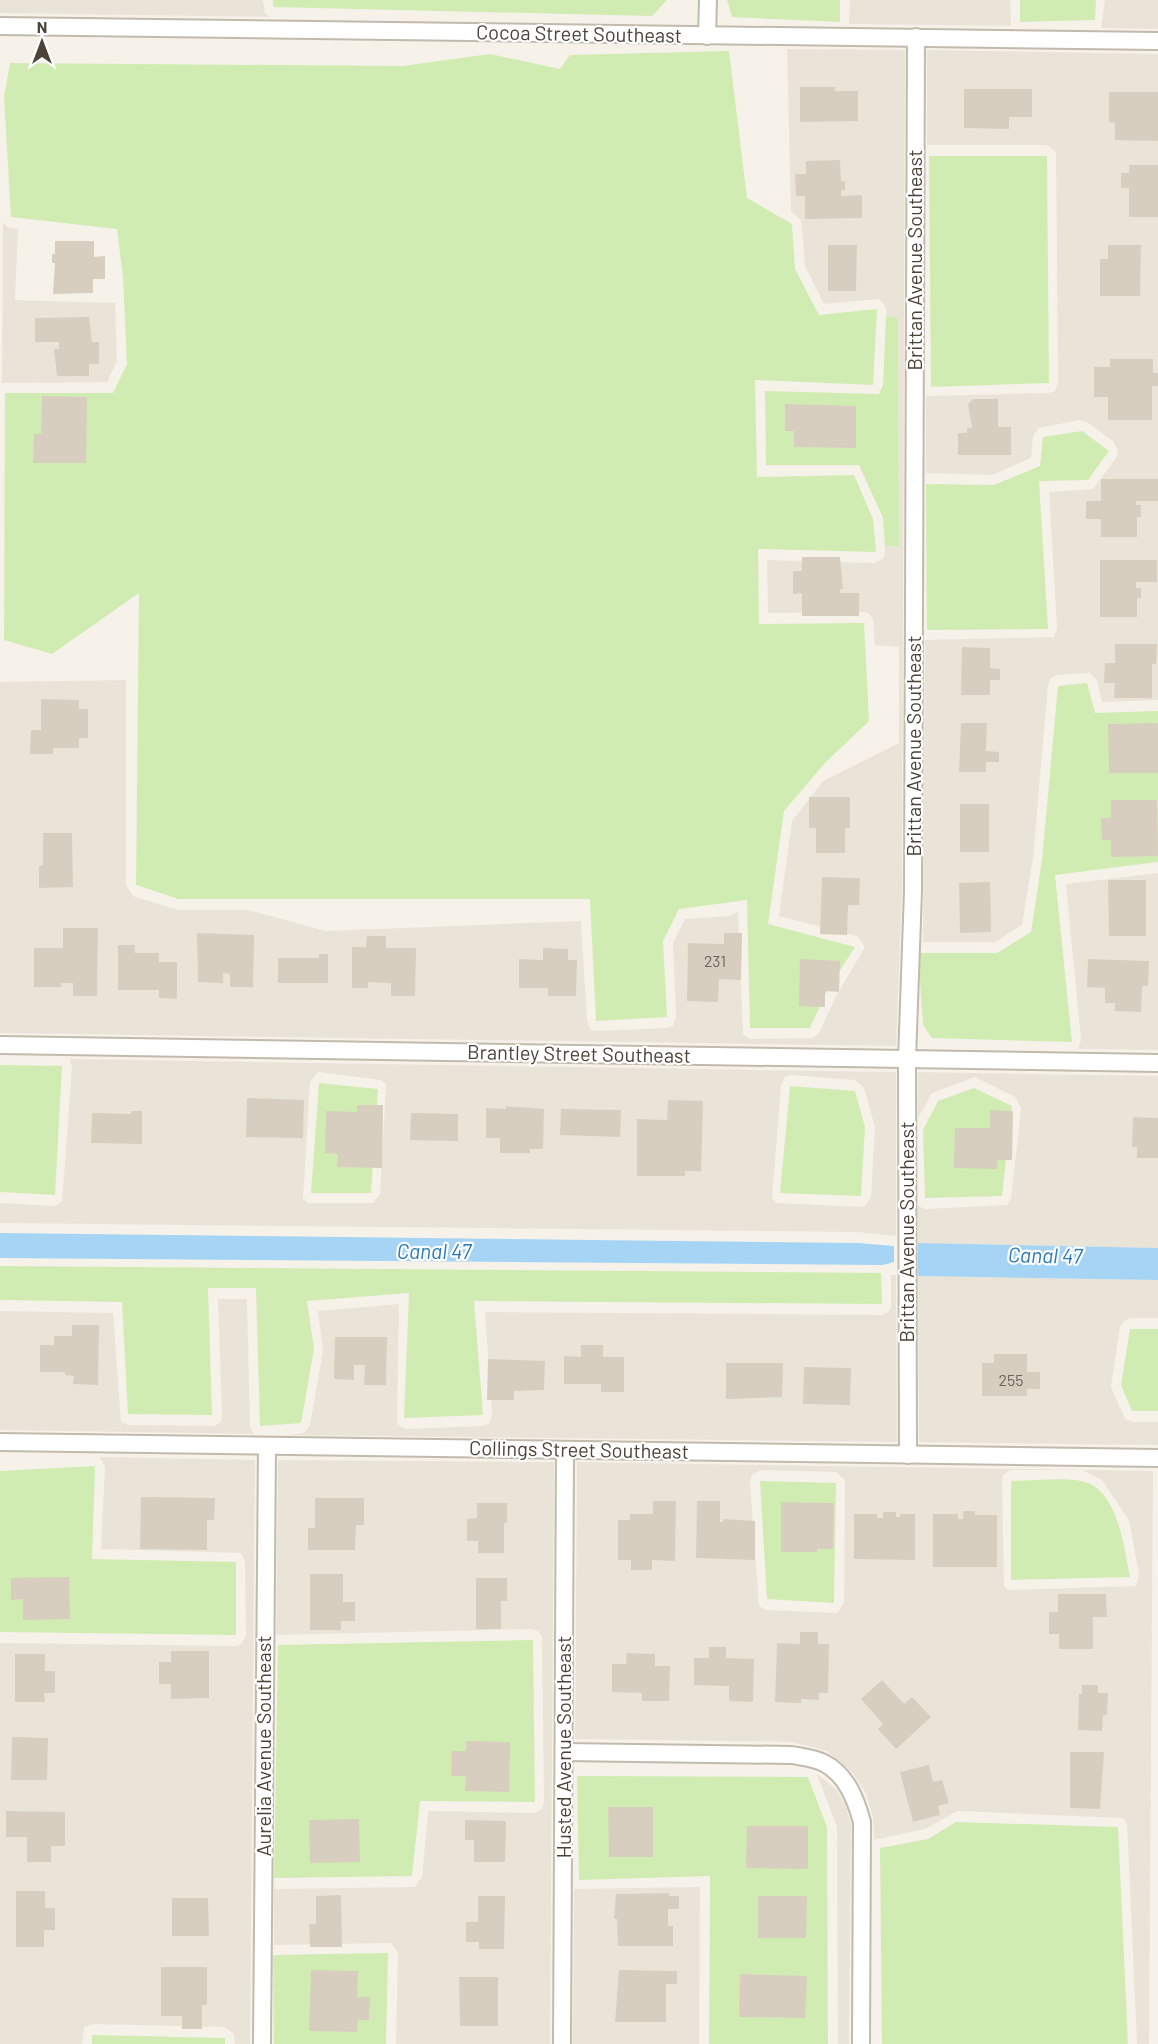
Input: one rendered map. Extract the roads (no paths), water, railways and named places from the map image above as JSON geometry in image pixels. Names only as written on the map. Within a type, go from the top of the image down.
[{"type":"street","points":[[707,36],[708,0]]},
{"type":"street","name":"Cocoa Street Southeast","points":[[0,26],[1158,42]]},
{"type":"street","name":"Brittan Avenue Southeast","points":[[908,1455],[907,1059],[913,891],[916,37]]},
{"type":"street","name":"Brantley Street Southeast","points":[[0,1045],[1158,1063]]},
{"type":"street","name":"Collings Street Southeast","points":[[0,1442],[1158,1458]]},
{"type":"street","name":"Aurelia Avenue Southeast","points":[[262,2044],[267,1447]]},
{"type":"street","name":"Husted Avenue Southeast","points":[[562,2044],[565,1449]]},
{"type":"street","points":[[564,1752],[792,1755],[825,1763],[845,1782],[856,1800],[862,1822],[861,2044]]},
{"type":"water","name":"Canal 47","points":[[0,1233],[858,1243],[894,1246],[894,1262],[883,1265],[0,1258]]},
{"type":"water","name":"Canal 47","points":[[918,1243],[1158,1248],[1158,1280],[918,1276]]}]
